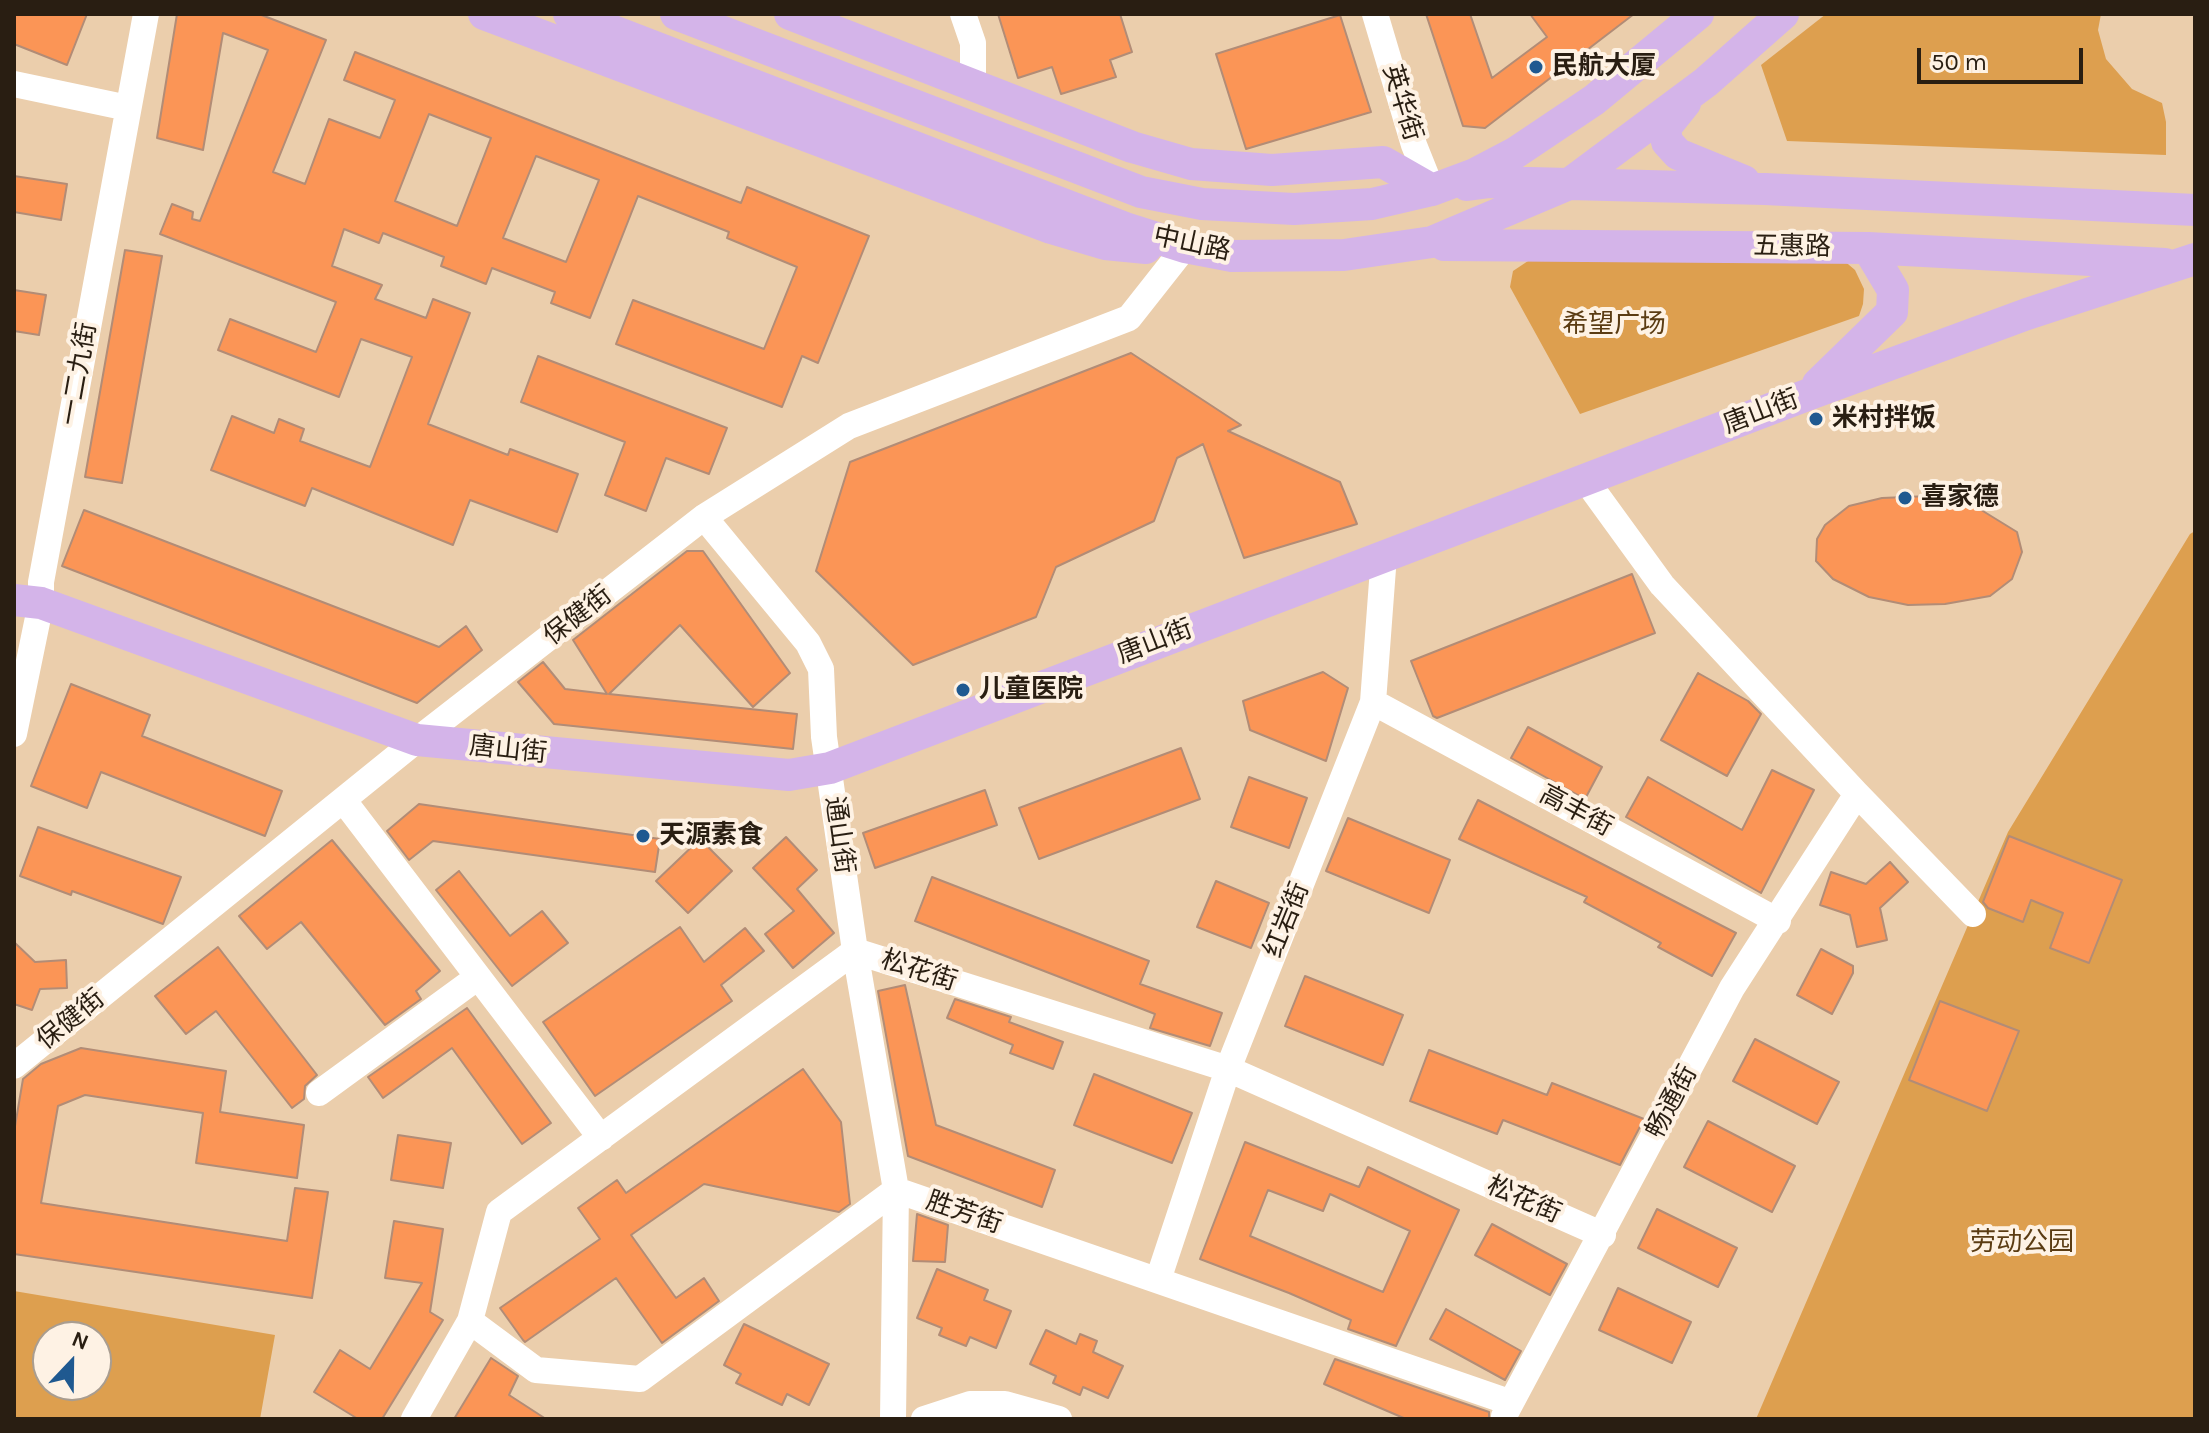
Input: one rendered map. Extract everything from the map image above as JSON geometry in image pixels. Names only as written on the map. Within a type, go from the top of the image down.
[{"type":"main road","points":[[484,14],[1051,228],[1105,244],[1185,247]]},
{"type":"main road","name":"中山路","points":[[569,14],[1125,228],[1185,247],[1232,256],[1344,255],[1432,242],[1569,184],[1706,82],[1783,14]]},
{"type":"main road","name":"中山路","points":[[676,14],[1141,192],[1202,204],[1294,209],[1372,204],[1432,190],[1475,174],[1515,153],[1594,100],[1698,14]]},
{"type":"main road","points":[[790,14],[1132,147],[1191,164],[1272,170],[1383,162],[1432,190],[1490,182],[1765,189],[2195,210]]},
{"type":"main road","points":[[1706,82],[1665,128],[1667,142],[1678,154],[1698,164],[1765,189]]},
{"type":"main road","name":"五惠路","points":[[1389,250],[1473,243],[1868,248],[2191,263]]},
{"type":"main road","points":[[1807,395],[1892,312],[1893,290],[1868,248]]},
{"type":"main road","name":"唐山街","points":[[27,602],[417,740],[789,775],[830,768],[1384,555],[2027,314],[2191,263]]},
{"type":"street","name":"一二九街","points":[[14,734],[27,602],[41,582],[146,14]]},
{"type":"street","points":[[963,14],[973,43],[973,85]]},
{"type":"street","name":"英华街","points":[[1375,14],[1414,145],[1432,190]]},
{"type":"street","points":[[14,84],[128,108]]},
{"type":"street","name":"保健街","points":[[14,1066],[417,740],[704,517],[849,426],[1129,318],[1185,247]]},
{"type":"street","points":[[1585,479],[1662,585],[1973,914]]},
{"type":"street","name":"通山街","points":[[704,517],[808,643],[821,669],[824,737],[855,951],[896,1190],[893,1419]]},
{"type":"street","name":"红岩街","points":[[1158,1280],[1228,1069],[1373,702],[1384,555]]},
{"type":"street","name":"高丰街","points":[[1373,702],[1778,921]]},
{"type":"street","name":"畅通街","points":[[1506,1411],[1603,1235],[1732,988],[1857,794]]},
{"type":"street","points":[[344,801],[601,1138]]},
{"type":"street","name":"松花街","points":[[414,1419],[470,1321],[499,1212],[855,951],[1228,1069],[1603,1235]]},
{"type":"street","points":[[319,1093],[478,977]]},
{"type":"street","name":"胜芳街","points":[[470,1321],[536,1370],[640,1379],[896,1190],[1158,1280],[1506,1411]]},
{"type":"street","points":[[924,1419],[947,1409],[982,1404],[1029,1408],[1059,1419]]},
{"type":"green space","points":[[1826,14],[2101,14],[2098,30],[2106,59],[2132,89],[2162,103],[2166,122],[2166,155],[1787,141],[1761,65]]},
{"type":"green space","name":"希望广场","points":[[1537,255],[1842,259],[1855,270],[1864,289],[1863,304],[1859,316],[1580,414],[1510,287],[1513,271]]},
{"type":"green space","name":"劳动公园","points":[[2195,531],[2195,1419],[1756,1419],[2008,832],[2190,534]]},
{"type":"green space","points":[[14,1291],[275,1335],[260,1419],[14,1419]]},
{"type":"building","points":[[14,14],[87,14],[67,65],[14,44]]},
{"type":"building","points":[[177,14],[259,14],[326,40],[273,172],[305,184],[329,119],[380,138],[395,100],[344,80],[355,52],[741,203],[747,187],[869,236],[818,363],[802,356],[782,407],[616,344],[633,300],[764,349],[797,267],[727,238],[729,232],[638,196],[590,318],[551,303],[555,292],[492,268],[486,284],[441,266],[444,257],[383,233],[379,243],[344,229],[332,266],[382,285],[375,299],[426,318],[433,299],[470,313],[428,424],[508,455],[510,449],[578,474],[557,532],[470,500],[453,545],[312,488],[305,506],[211,470],[232,416],[274,433],[279,419],[304,429],[300,441],[370,467],[412,357],[361,339],[339,397],[218,350],[230,319],[316,352],[336,302],[160,234],[172,204],[193,212],[192,219],[200,221],[268,50],[223,33],[203,150],[157,138]],"holes":[[[429,114],[491,138],[457,226],[395,201]],[[536,156],[599,180],[566,262],[503,238]]]},
{"type":"building","points":[[998,14],[1120,14],[1132,52],[1110,60],[1116,77],[1061,94],[1052,67],[1018,78]]},
{"type":"building","name":"民航大厦","points":[[1426,14],[1470,14],[1492,78],[1547,37],[1530,14],[1634,14],[1485,128],[1463,126]]},
{"type":"building","points":[[1340,15],[1371,112],[1246,149],[1216,54]]},
{"type":"building","points":[[14,176],[67,184],[61,220],[14,212]]},
{"type":"building","points":[[125,250],[162,256],[122,483],[85,477]]},
{"type":"building","points":[[14,290],[46,295],[39,335],[14,331]]},
{"type":"building","points":[[1131,353],[1241,425],[1228,431],[1340,482],[1357,524],[1244,558],[1203,444],[1177,458],[1154,521],[1056,567],[1036,617],[913,665],[816,571],[850,462]]},
{"type":"building","points":[[538,356],[727,428],[709,474],[666,458],[646,511],[605,495],[625,442],[521,402]]},
{"type":"building","points":[[1930,496],[1978,508],[2017,532],[2022,552],[2012,579],[1990,596],[1945,604],[1908,605],[1869,597],[1833,579],[1816,561],[1817,539],[1825,525],[1849,506],[1882,498]]},
{"type":"building","points":[[84,510],[439,647],[466,626],[482,650],[417,703],[62,566]]},
{"type":"building","points":[[687,551],[703,551],[790,673],[753,707],[680,625],[609,694],[797,714],[793,749],[554,724],[518,682],[543,662],[565,689],[607,694],[573,640]]},
{"type":"building","points":[[1632,574],[1655,633],[1437,718],[1433,716],[1411,661]]},
{"type":"building","points":[[1323,672],[1348,688],[1326,761],[1250,730],[1243,701]]},
{"type":"building","points":[[1698,673],[1748,701],[1761,714],[1727,776],[1661,740]]},
{"type":"building","points":[[71,684],[150,715],[142,736],[282,791],[265,836],[101,772],[87,808],[31,786]]},
{"type":"building","points":[[1528,727],[1602,767],[1585,799],[1511,758]]},
{"type":"building","points":[[1181,748],[1200,799],[1039,859],[1019,808]]},
{"type":"building","points":[[1772,770],[1814,790],[1761,893],[1626,817],[1648,777],[1742,830]]},
{"type":"building","points":[[1249,777],[1307,798],[1289,848],[1231,827]]},
{"type":"building","points":[[985,790],[997,825],[875,868],[863,833]]},
{"type":"building","points":[[1478,800],[1736,933],[1712,976],[1658,947],[1661,943],[1584,902],[1587,897],[1459,839]]},
{"type":"building","points":[[419,804],[660,839],[655,872],[433,841],[409,860],[387,831]]},
{"type":"building","points":[[1348,818],[1450,860],[1429,913],[1326,871]]},
{"type":"building","points":[[38,827],[181,877],[163,924],[20,876]]},
{"type":"building","points":[[2009,836],[2122,880],[2089,963],[2050,948],[2063,913],[2031,900],[2023,922],[1988,908],[1983,902]]},
{"type":"building","points":[[786,837],[817,870],[797,889],[834,933],[793,968],[765,934],[794,911],[753,868]]},
{"type":"building","points":[[700,839],[732,871],[688,913],[656,881]]},
{"type":"building","points":[[332,840],[440,971],[416,991],[421,999],[385,1025],[301,922],[267,949],[239,916]]},
{"type":"building","points":[[1890,862],[1908,882],[1880,908],[1887,940],[1857,947],[1850,915],[1820,905],[1831,872],[1866,884]]},
{"type":"building","points":[[459,871],[510,936],[542,911],[568,943],[512,986],[436,890]]},
{"type":"building","points":[[932,877],[1149,961],[1140,984],[1222,1013],[1210,1046],[1150,1028],[1155,1014],[915,921]]},
{"type":"building","points":[[1216,881],[1269,903],[1251,948],[1197,927]]},
{"type":"building","points":[[680,927],[704,962],[745,928],[764,951],[721,985],[732,1001],[595,1096],[543,1022]]},
{"type":"building","points":[[14,942],[35,962],[66,960],[67,988],[40,989],[32,1010],[14,1004]]},
{"type":"building","points":[[218,947],[317,1075],[305,1086],[304,1099],[292,1108],[216,1011],[186,1034],[155,996]]},
{"type":"building","points":[[1821,949],[1853,966],[1853,973],[1832,1014],[1797,995]]},
{"type":"building","points":[[1305,976],[1403,1015],[1383,1065],[1285,1026]]},
{"type":"building","points":[[905,985],[936,1125],[1055,1170],[1042,1207],[908,1156],[878,991]]},
{"type":"building","points":[[955,999],[1011,1017],[1009,1022],[1063,1042],[1053,1069],[1010,1053],[1013,1045],[947,1018]]},
{"type":"building","points":[[1940,1001],[2019,1031],[1987,1111],[1909,1080]]},
{"type":"building","points":[[467,1008],[551,1123],[522,1144],[452,1048],[383,1098],[368,1077]]},
{"type":"building","points":[[1755,1039],[1839,1082],[1817,1124],[1733,1081]]},
{"type":"building","points":[[81,1048],[226,1071],[220,1112],[304,1125],[297,1178],[196,1163],[203,1113],[85,1095],[58,1106],[41,1203],[287,1241],[295,1188],[328,1192],[312,1298],[14,1254],[14,1132],[23,1079],[41,1064]]},
{"type":"building","points":[[1429,1050],[1547,1095],[1552,1083],[1644,1119],[1620,1165],[1503,1120],[1497,1134],[1410,1101]]},
{"type":"building","points":[[803,1069],[841,1122],[850,1204],[839,1212],[704,1184],[631,1235],[676,1298],[704,1278],[719,1301],[662,1343],[616,1278],[525,1342],[523,1340],[500,1308],[600,1239],[578,1208],[617,1180],[626,1193]]},
{"type":"building","points":[[1094,1074],[1192,1113],[1172,1163],[1074,1125]]},
{"type":"building","points":[[1708,1121],[1795,1166],[1772,1212],[1684,1167]]},
{"type":"building","points":[[398,1135],[451,1143],[443,1188],[391,1180]]},
{"type":"building","points":[[1245,1142],[1359,1187],[1368,1167],[1459,1210],[1396,1346],[1348,1329],[1351,1320],[1200,1259]],"holes":[[[1268,1190],[1323,1211],[1330,1194],[1410,1231],[1383,1292],[1250,1236]]]},
{"type":"building","points":[[1657,1209],[1737,1248],[1718,1287],[1638,1248]]},
{"type":"building","points":[[917,1214],[948,1225],[945,1262],[913,1261]]},
{"type":"building","points":[[394,1221],[443,1229],[430,1312],[443,1320],[382,1419],[358,1419],[314,1392],[340,1350],[370,1369],[422,1283],[385,1278]]},
{"type":"building","points":[[1492,1224],[1567,1264],[1550,1295],[1475,1255]]},
{"type":"building","points":[[937,1269],[988,1290],[984,1300],[1011,1311],[996,1348],[970,1337],[966,1346],[939,1335],[942,1328],[917,1318]]},
{"type":"building","points":[[1618,1288],[1691,1322],[1672,1363],[1599,1330]]},
{"type":"building","points":[[1446,1309],[1521,1351],[1505,1380],[1430,1339]]},
{"type":"building","points":[[744,1324],[829,1364],[809,1405],[787,1394],[782,1405],[736,1383],[741,1374],[724,1365]]},
{"type":"building","points":[[1046,1330],[1076,1344],[1080,1334],[1097,1341],[1093,1352],[1123,1366],[1108,1398],[1083,1387],[1080,1395],[1053,1383],[1056,1376],[1030,1364]]},
{"type":"building","points":[[491,1358],[518,1376],[509,1395],[546,1419],[454,1419]]},
{"type":"building","points":[[1335,1359],[1489,1412],[1489,1419],[1406,1419],[1324,1384]]},
{"type":"place","name":"民航大厦","points":[[1536,67]]},
{"type":"place","name":"米村拌饭","points":[[1816,419]]},
{"type":"place","name":"喜家德","points":[[1905,498]]},
{"type":"place","name":"儿童医院","points":[[963,690]]},
{"type":"place","name":"天源素食","points":[[643,836]]}]
